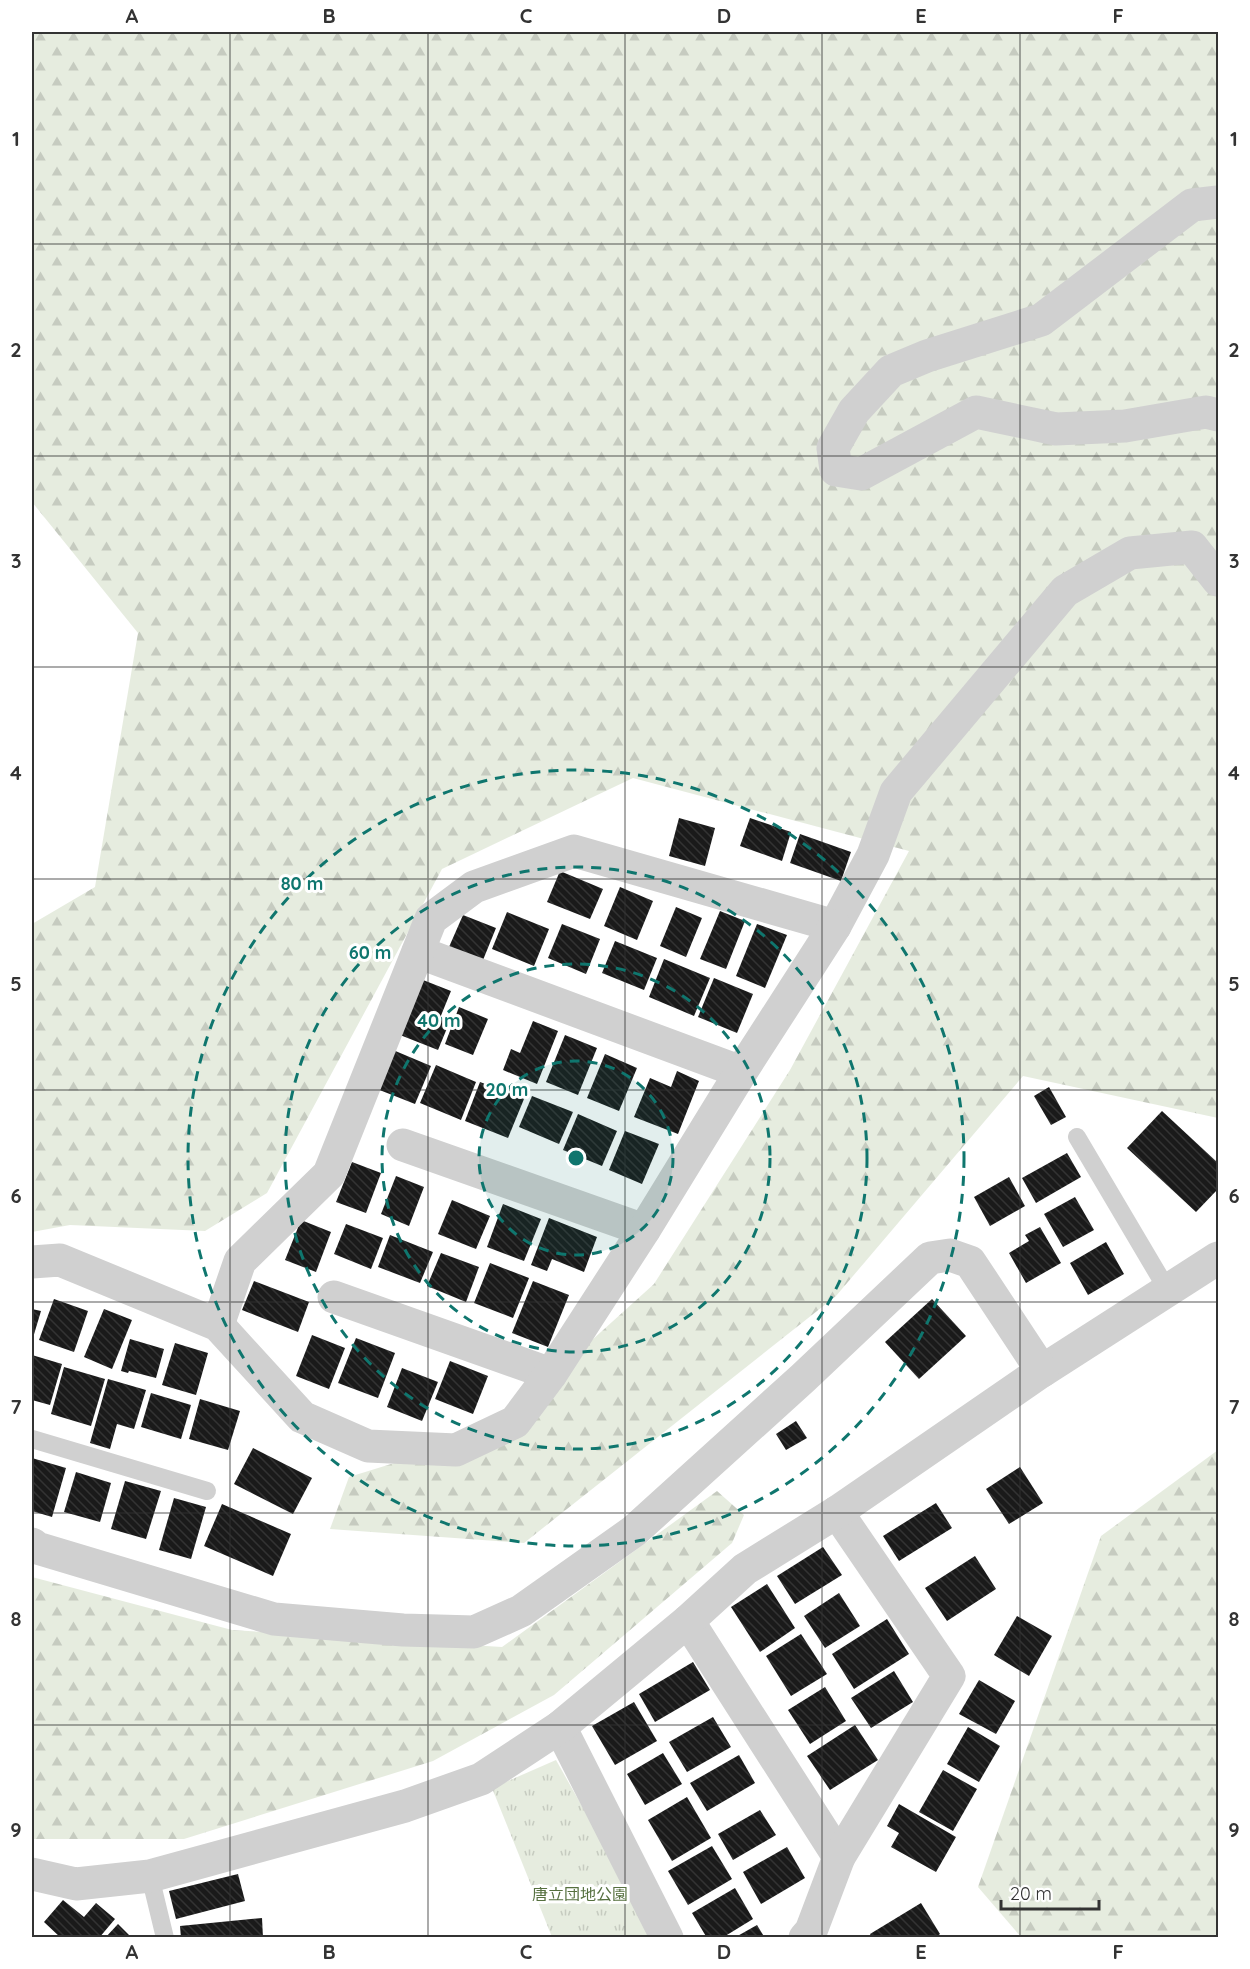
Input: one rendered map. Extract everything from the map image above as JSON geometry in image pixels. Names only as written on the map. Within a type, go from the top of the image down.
[{"type":"street","points":[[1218,202],[1192,205],[1041,320],[927,356],[891,371],[854,411],[833,448],[836,470],[861,474],[976,412],[1056,429],[1125,426],[1206,412],[1218,415]]},
{"type":"street","points":[[32,1262],[60,1260],[218,1325],[302,1417],[368,1446],[456,1450],[515,1422],[551,1374],[644,1230],[741,1072],[835,926],[873,855],[897,792],[1065,591],[1130,553],[1192,547],[1218,580]]},
{"type":"street","points":[[218,1325],[240,1261],[328,1174],[431,919],[474,886],[574,850],[835,926]]},
{"type":"street","points":[[418,952],[741,1072]]},
{"type":"street","points":[[403,1145],[644,1230]]},
{"type":"street","points":[[32,1544],[38,1548],[274,1619],[402,1630],[474,1632],[521,1611],[634,1531],[803,1378],[930,1258],[950,1255],[970,1262],[1042,1371]]},
{"type":"street","points":[[32,1874],[76,1884],[150,1876],[405,1806],[481,1779],[560,1727],[688,1621],[745,1569],[837,1512],[1042,1371],[1218,1258]]},
{"type":"street","points":[[334,1297],[551,1374]]},
{"type":"street","points":[[811,1935],[839,1857],[949,1676],[837,1512]]},
{"type":"street","points":[[688,1621],[839,1857]]},
{"type":"street","points":[[560,1727],[667,1938]]},
{"type":"lane","points":[[1077,1137],[1168,1291]]},
{"type":"lane","points":[[32,1439],[207,1491]]},
{"type":"lane","points":[[150,1876],[165,1938]]},
{"type":"green space","points":[[32,32],[1218,32],[1218,1118],[1023,1076],[836,1296],[524,1543],[330,1529],[349,1477],[488,1434],[654,1284],[790,1070],[909,851],[633,778],[442,869],[267,1193],[205,1231],[70,1225],[32,1232],[32,924],[95,887],[138,633],[32,502]]},
{"type":"green space","points":[[1218,1450],[1218,1937],[1021,1937],[978,1887],[1101,1536]]},
{"type":"green space","points":[[717,1491],[744,1515],[732,1543],[554,1695],[433,1761],[184,1839],[32,1839],[32,1577],[232,1630],[502,1647]]},
{"type":"green space","name":"唐立団地公園","points":[[556,1760],[596,1831],[649,1937],[552,1937],[492,1788]]},
{"type":"building","points":[[679,818],[715,828],[705,866],[669,856]]},
{"type":"building","points":[[750,818],[791,832],[782,861],[740,846]]},
{"type":"building","points":[[800,834],[851,852],[841,881],[790,863]]},
{"type":"building","points":[[560,871],[603,889],[590,919],[547,902]]},
{"type":"building","points":[[620,887],[653,901],[637,940],[604,926]]},
{"type":"building","points":[[676,907],[702,918],[686,957],[660,946]]},
{"type":"building","points":[[720,911],[745,921],[726,969],[700,959]]},
{"type":"building","points":[[507,912],[549,929],[534,966],[492,949]]},
{"type":"building","points":[[463,915],[496,928],[483,960],[449,947]]},
{"type":"building","points":[[562,924],[600,939],[586,974],[548,958]]},
{"type":"building","points":[[757,924],[787,935],[765,988],[736,976]]},
{"type":"building","points":[[615,941],[657,958],[644,990],[602,973]]},
{"type":"building","points":[[664,959],[710,978],[694,1016],[649,997]]},
{"type":"building","points":[[714,978],[753,994],[737,1033],[698,1017]]},
{"type":"building","points":[[423,980],[451,991],[440,1018],[450,1021],[438,1050],[400,1035]]},
{"type":"building","points":[[459,1007],[488,1019],[473,1055],[445,1044]]},
{"type":"building","points":[[533,1021],[558,1031],[537,1084],[503,1070],[511,1049],[520,1053]]},
{"type":"building","points":[[565,1035],[597,1048],[578,1095],[546,1082]]},
{"type":"building","points":[[393,1050],[431,1066],[415,1104],[377,1089]]},
{"type":"building","points":[[605,1054],[637,1068],[619,1111],[587,1098]]},
{"type":"building","points":[[436,1065],[476,1082],[461,1120],[420,1103]]},
{"type":"building","points":[[677,1071],[699,1081],[678,1134],[634,1117],[650,1078],[671,1087]]},
{"type":"building","points":[[480,1082],[524,1099],[508,1138],[465,1121]]},
{"type":"building","points":[[1049,1087],[1066,1117],[1051,1125],[1034,1096]]},
{"type":"building","points":[[532,1096],[573,1112],[559,1144],[519,1127]]},
{"type":"building","points":[[1162,1111],[1218,1163],[1218,1189],[1196,1212],[1127,1148]]},
{"type":"building","points":[[578,1114],[617,1131],[602,1166],[563,1150]]},
{"type":"building","points":[[625,1131],[659,1144],[642,1184],[609,1170]]},
{"type":"building","points":[[1067,1153],[1081,1177],[1036,1203],[1022,1178]]},
{"type":"building","points":[[352,1162],[381,1173],[366,1213],[336,1202]]},
{"type":"building","points":[[396,1176],[424,1187],[409,1226],[381,1214]]},
{"type":"building","points":[[1009,1177],[1025,1206],[990,1226],[974,1197]]},
{"type":"building","points":[[1075,1197],[1094,1230],[1063,1247],[1044,1214]]},
{"type":"building","points":[[452,1200],[490,1216],[476,1249],[438,1234]]},
{"type":"building","points":[[503,1204],[541,1219],[524,1261],[487,1247]]},
{"type":"building","points":[[549,1218],[597,1237],[584,1272],[552,1259],[547,1271],[531,1265]]},
{"type":"building","points":[[301,1220],[331,1232],[316,1272],[285,1260]]},
{"type":"building","points":[[346,1224],[383,1238],[371,1269],[334,1254]]},
{"type":"building","points":[[1040,1227],[1061,1263],[1026,1283],[1009,1253],[1029,1241],[1025,1235]]},
{"type":"building","points":[[390,1235],[433,1252],[420,1283],[378,1267]]},
{"type":"building","points":[[1106,1242],[1124,1274],[1088,1295],[1070,1263]]},
{"type":"building","points":[[441,1253],[479,1267],[466,1302],[427,1286]]},
{"type":"building","points":[[490,1263],[529,1278],[513,1318],[474,1303]]},
{"type":"building","points":[[254,1281],[309,1302],[298,1332],[242,1310]]},
{"type":"building","points":[[533,1281],[569,1295],[548,1347],[512,1333]]},
{"type":"building","points":[[54,1299],[88,1311],[74,1352],[39,1340]]},
{"type":"building","points":[[932,1299],[966,1336],[919,1379],[885,1342]]},
{"type":"building","points":[[32,1309],[41,1311],[32,1341]]},
{"type":"building","points":[[104,1309],[132,1320],[112,1369],[84,1357]]},
{"type":"building","points":[[312,1335],[345,1348],[329,1389],[296,1376]]},
{"type":"building","points":[[356,1338],[395,1353],[378,1398],[338,1383]]},
{"type":"building","points":[[130,1339],[164,1349],[156,1378],[121,1371]]},
{"type":"building","points":[[175,1343],[208,1353],[196,1395],[162,1385]]},
{"type":"building","points":[[32,1355],[62,1364],[50,1405],[32,1400]]},
{"type":"building","points":[[450,1361],[488,1376],[473,1414],[435,1399]]},
{"type":"building","points":[[64,1367],[105,1379],[91,1426],[51,1414]]},
{"type":"building","points":[[402,1368],[438,1382],[422,1421],[387,1407]]},
{"type":"building","points":[[108,1379],[146,1390],[134,1429],[117,1424],[110,1449],[90,1443]]},
{"type":"building","points":[[151,1393],[191,1405],[181,1439],[141,1427]]},
{"type":"building","points":[[200,1399],[240,1411],[228,1450],[189,1439]]},
{"type":"building","points":[[796,1421],[807,1438],[786,1450],[776,1434]]},
{"type":"building","points":[[253,1448],[312,1478],[293,1514],[234,1484]]},
{"type":"building","points":[[32,1458],[66,1468],[52,1517],[32,1511]]},
{"type":"building","points":[[1020,1467],[1043,1503],[1009,1524],[986,1489]]},
{"type":"building","points":[[76,1472],[111,1483],[100,1522],[64,1512]]},
{"type":"building","points":[[125,1481],[161,1491],[146,1539],[111,1529]]},
{"type":"building","points":[[174,1498],[206,1507],[191,1559],[159,1550]]},
{"type":"building","points":[[936,1503],[952,1528],[899,1561],[883,1536]]},
{"type":"building","points":[[222,1504],[291,1534],[273,1576],[204,1546]]},
{"type":"building","points":[[823,1547],[842,1575],[795,1604],[777,1576]]},
{"type":"building","points":[[975,1556],[996,1589],[947,1621],[925,1588]]},
{"type":"building","points":[[767,1584],[795,1628],[760,1652],[731,1607]]},
{"type":"building","points":[[839,1593],[860,1626],[825,1648],[804,1616]]},
{"type":"building","points":[[1017,1616],[1052,1636],[1029,1676],[994,1655]]},
{"type":"building","points":[[887,1619],[909,1654],[854,1689],[832,1654]]},
{"type":"building","points":[[801,1634],[827,1674],[791,1696],[766,1656]]},
{"type":"building","points":[[693,1662],[710,1690],[655,1722],[639,1694]]},
{"type":"building","points":[[894,1671],[913,1702],[871,1728],[851,1698]]},
{"type":"building","points":[[979,1680],[1015,1701],[996,1734],[959,1714]]},
{"type":"building","points":[[825,1687],[846,1721],[810,1744],[788,1710]]},
{"type":"building","points":[[634,1702],[657,1741],[615,1765],[592,1726]]},
{"type":"building","points":[[713,1717],[731,1747],[687,1772],[669,1742]]},
{"type":"building","points":[[855,1725],[878,1760],[830,1790],[807,1756]]},
{"type":"building","points":[[968,1727],[1000,1746],[979,1782],[947,1764]]},
{"type":"building","points":[[663,1753],[682,1784],[645,1805],[627,1774]]},
{"type":"building","points":[[739,1755],[755,1783],[707,1811],[690,1783]]},
{"type":"building","points":[[943,1770],[977,1789],[953,1831],[919,1812]]},
{"type":"building","points":[[687,1797],[711,1838],[672,1861],[648,1820]]},
{"type":"building","points":[[899,1804],[956,1837],[936,1872],[891,1847],[899,1833],[887,1826]]},
{"type":"building","points":[[760,1810],[776,1835],[733,1860],[718,1834]]},
{"type":"building","points":[[712,1846],[732,1879],[688,1905],[668,1871]]},
{"type":"building","points":[[787,1847],[805,1878],[761,1904],[743,1872]]},
{"type":"building","points":[[238,1874],[245,1901],[176,1919],[169,1891]]},
{"type":"building","points":[[735,1888],[753,1919],[722,1938],[707,1938],[692,1913]]},
{"type":"building","points":[[63,1900],[84,1917],[96,1903],[115,1919],[99,1938],[61,1938],[44,1922]]},
{"type":"building","points":[[921,1903],[940,1934],[935,1938],[872,1938],[870,1934]]},
{"type":"building","points":[[262,1918],[263,1938],[181,1938],[180,1926]]},
{"type":"building","points":[[118,1924],[132,1938],[105,1938]]},
{"type":"building","points":[[757,1925],[765,1938],[734,1938]]}]
